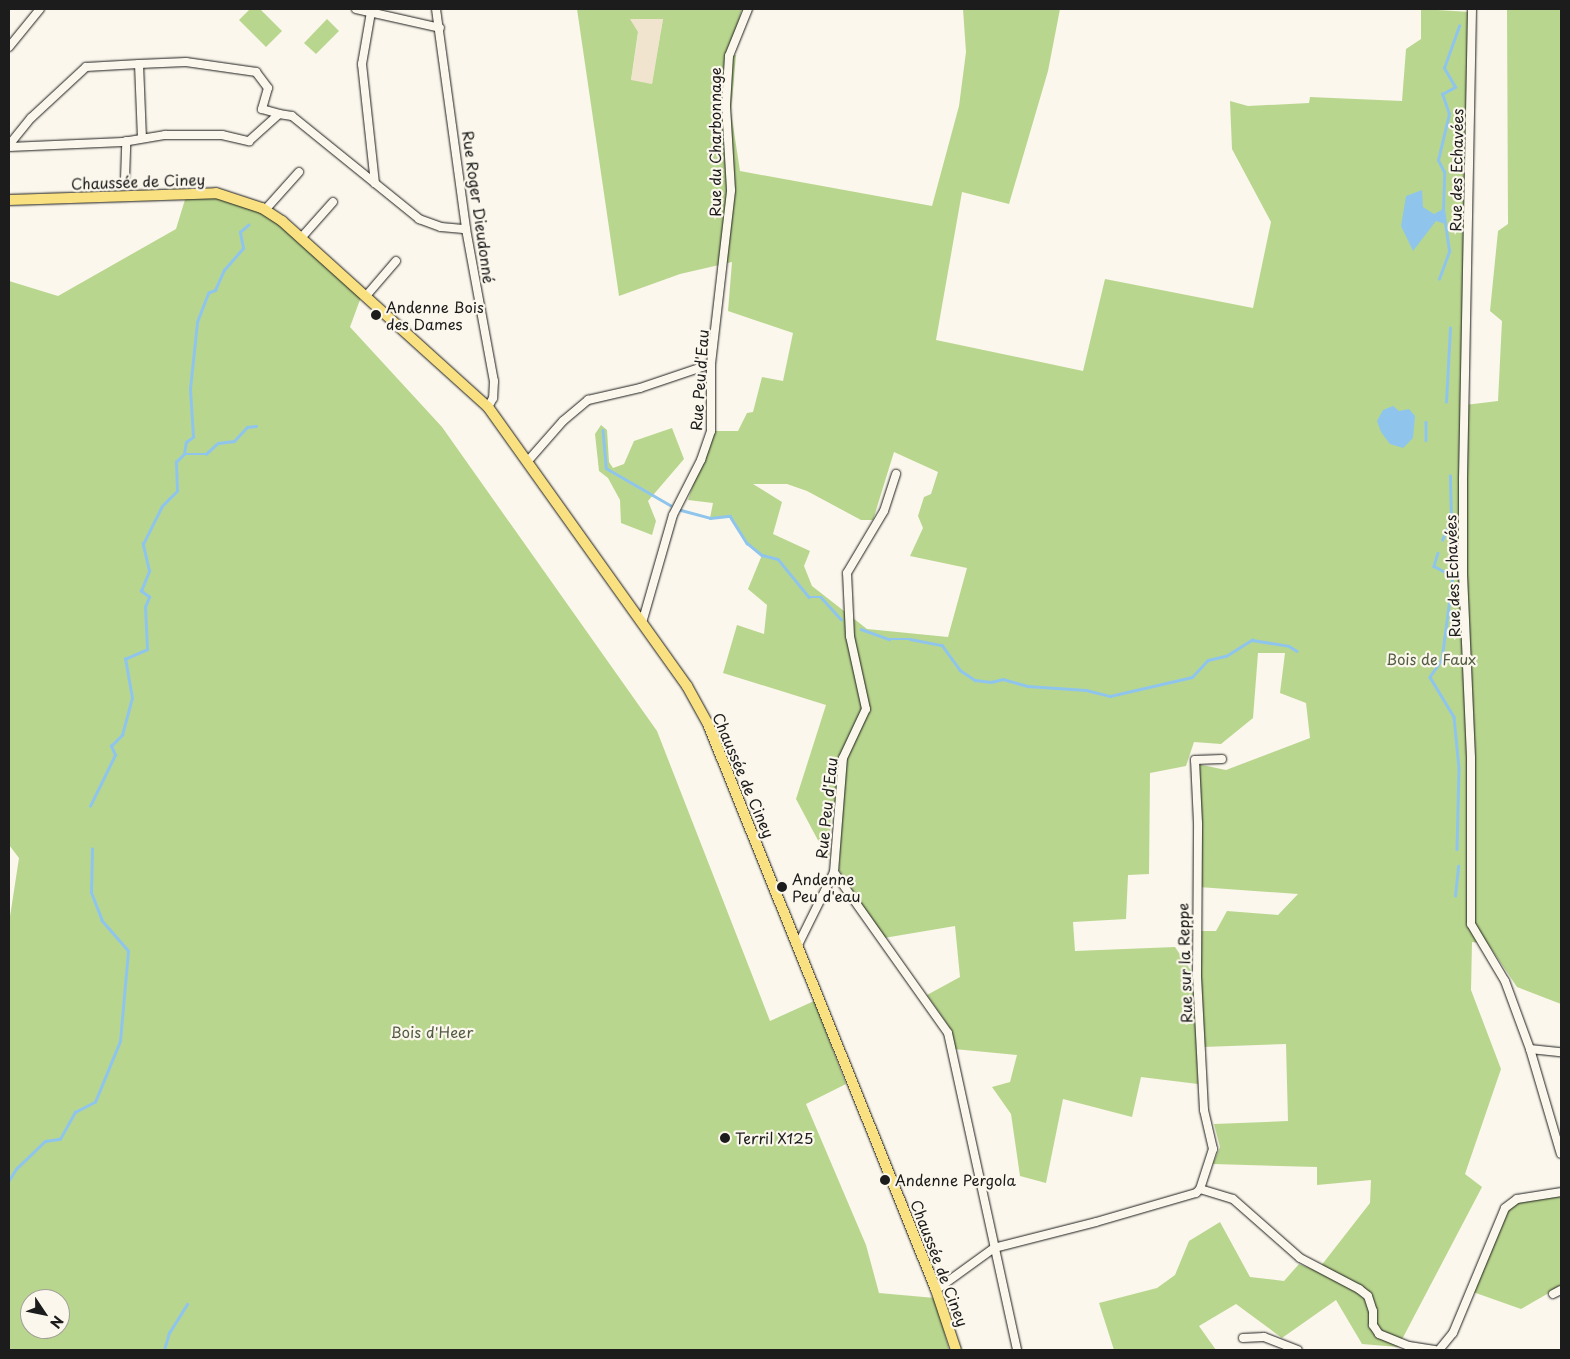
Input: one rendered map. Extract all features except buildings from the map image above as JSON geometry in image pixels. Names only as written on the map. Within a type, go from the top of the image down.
[{"type":"main road","name":"Chaussée de Ciney","points":[[9,200],[216,194],[238,198],[265,210],[301,238],[488,407],[687,686],[708,724],[936,1290],[956,1350]]},
{"type":"street","points":[[9,48],[40,9]]},
{"type":"street","points":[[356,9],[440,28]]},
{"type":"street","name":"Rue Roger Dieudonné","points":[[436,9],[466,229],[494,381],[493,398],[488,407]]},
{"type":"street","name":"Rue du Charbonnage","points":[[724,278],[731,190],[726,105],[729,56],[748,9]]},
{"type":"street","name":"Rue des Echavées","points":[[1472,9],[1463,500],[1470,758],[1471,924],[1505,981],[1530,1049],[1561,1154]]},
{"type":"street","points":[[371,12],[362,64],[375,183]]},
{"type":"street","points":[[9,146],[38,111],[86,67],[186,62],[256,72],[268,88],[262,109],[292,116],[419,219],[441,227],[466,229]]},
{"type":"street","points":[[139,64],[142,138]]},
{"type":"street","points":[[9,146],[222,135],[249,141],[279,114]]},
{"type":"street","points":[[125,179],[126,141]]},
{"type":"street","points":[[265,210],[299,172]]},
{"type":"street","points":[[301,238],[333,202]]},
{"type":"street","points":[[366,296],[396,261]]},
{"type":"street","name":"Rue Peu d'Eau","points":[[642,622],[673,515],[701,460],[711,431],[711,364],[724,278]]},
{"type":"street","points":[[527,462],[563,421],[588,400],[640,388],[711,364]]},
{"type":"street","name":"Rue Peu d'Eau","points":[[798,944],[834,872],[843,758],[866,709],[850,636],[848,573],[884,511],[896,474]]},
{"type":"street","name":"Rue sur la Reppe","points":[[1200,1188],[1213,1149],[1204,1110],[1197,976],[1198,823],[1195,760],[1222,759]]},
{"type":"street","points":[[834,872],[948,1033],[1017,1350]]},
{"type":"street","points":[[1530,1049],[1561,1052]]},
{"type":"street","points":[[936,1290],[994,1248],[1096,1222],[1196,1193],[1200,1188],[1233,1199],[1300,1258],[1359,1289],[1368,1296],[1373,1325],[1379,1334],[1388,1340],[1435,1350]]},
{"type":"street","points":[[1439,1350],[1453,1333],[1505,1208],[1517,1198],[1561,1192]]},
{"type":"street","points":[[1553,1294],[1561,1290]]},
{"type":"street","points":[[1243,1338],[1264,1337],[1298,1350]]},
{"type":"shaded area","points":[[663,18],[652,84],[631,81],[638,33],[629,19]]},
{"type":"green space","points":[[250,9],[260,9],[282,31],[266,47],[239,20]]},
{"type":"green space","name":"Bois de Faux","points":[[577,9],[742,9],[729,56],[736,55],[731,112],[740,171],[932,206],[959,106],[966,52],[963,9],[1060,9],[1048,71],[1009,204],[962,192],[936,340],[1083,371],[1105,279],[1253,308],[1271,222],[1232,149],[1230,101],[1248,106],[1309,103],[1310,97],[1402,101],[1406,49],[1421,39],[1421,9],[1470,12],[1465,405],[1498,401],[1502,321],[1490,311],[1498,231],[1508,224],[1507,9],[1561,9],[1561,1004],[1517,987],[1488,944],[1472,942],[1471,990],[1501,1069],[1465,1174],[1482,1187],[1398,1347],[1362,1344],[1336,1300],[1282,1338],[1236,1304],[1199,1326],[1216,1350],[1114,1350],[1099,1303],[1157,1288],[1175,1275],[1189,1241],[1220,1222],[1250,1277],[1284,1281],[1299,1264],[1317,1271],[1370,1203],[1371,1180],[1317,1185],[1317,1167],[1213,1164],[1220,1147],[1214,1124],[1288,1121],[1286,1044],[1203,1047],[1199,931],[1216,931],[1227,911],[1278,915],[1298,894],[1199,887],[1197,764],[1226,770],[1310,738],[1306,703],[1280,693],[1285,653],[1258,653],[1253,718],[1221,744],[1194,742],[1186,766],[1150,773],[1149,874],[1128,875],[1126,919],[1073,922],[1075,951],[1175,947],[1194,975],[1198,1084],[1141,1077],[1132,1117],[1063,1099],[1046,1183],[1020,1176],[1011,1114],[992,1087],[1010,1082],[1017,1055],[954,1049],[950,1028],[927,995],[960,977],[955,926],[884,938],[839,870],[841,808],[831,809],[829,861],[796,799],[826,705],[723,673],[737,625],[764,634],[767,605],[748,589],[762,555],[747,543],[730,516],[710,518],[713,503],[688,500],[711,431],[738,431],[747,413],[753,412],[762,377],[783,381],[793,333],[728,311],[732,262],[680,274],[619,296]],"holes":[[[630,19],[663,19],[652,84],[631,80],[638,32]],[[894,452],[938,472],[931,494],[924,497],[918,516],[923,528],[910,556],[967,568],[948,637],[867,629],[812,586],[804,566],[810,551],[773,534],[782,502],[753,484],[787,484],[807,491],[861,520],[873,520]]]},
{"type":"green space","points":[[327,19],[339,31],[316,54],[304,43]]},
{"type":"green space","name":"Bois d'Heer","points":[[187,193],[216,193],[265,210],[361,297],[350,327],[442,427],[657,731],[770,1021],[814,1001],[846,1084],[806,1104],[866,1245],[879,1293],[935,1298],[949,1350],[9,1350],[9,923],[19,858],[9,845],[9,281],[58,296],[176,229]]},
{"type":"green space","points":[[601,425],[607,430],[609,462],[613,468],[624,464],[634,441],[672,428],[684,459],[648,501],[656,521],[652,535],[621,523],[620,500],[608,478],[599,471],[595,434]]},
{"type":"green space","points":[[1561,1196],[1561,1286],[1521,1309],[1473,1292],[1507,1210],[1518,1201]]},
{"type":"water","points":[[1422,190],[1423,207],[1434,214],[1443,209],[1445,224],[1436,221],[1413,251],[1401,226],[1406,196]]},
{"type":"water","points":[[1393,406],[1399,411],[1409,409],[1415,416],[1413,438],[1403,448],[1390,444],[1381,432],[1377,421],[1383,410]]},
{"type":"waterway","points":[[1439,279],[1449,251],[1443,209],[1444,172],[1438,160],[1449,114],[1442,94],[1455,87],[1444,68],[1459,26]]},
{"type":"waterway","points":[[90,806],[115,755],[111,746],[122,735],[132,698],[125,659],[147,649],[145,607],[149,597],[141,591],[149,571],[143,544],[162,506],[177,491],[176,462],[184,454],[186,442],[193,437],[190,389],[197,322],[208,293],[215,290],[224,270],[243,248],[240,232],[248,225]]},
{"type":"waterway","points":[[1446,402],[1450,328]]},
{"type":"waterway","points":[[1426,422],[1426,440]]},
{"type":"waterway","points":[[184,454],[206,454],[218,443],[234,441],[247,427],[256,426]]},
{"type":"waterway","points":[[603,430],[606,468],[670,505]]},
{"type":"waterway","points":[[1442,540],[1451,521],[1450,476]]},
{"type":"waterway","points":[[681,510],[710,518],[730,516],[747,543],[762,555],[778,559],[809,597],[821,597],[841,619]]},
{"type":"waterway","points":[[1438,553],[1434,566],[1453,576],[1442,660],[1430,677],[1454,717],[1459,768],[1457,849]]},
{"type":"waterway","points":[[861,629],[889,639],[910,639],[942,645],[960,670],[975,680],[991,682],[1003,679],[1027,686],[1086,690],[1110,696],[1192,677],[1208,660],[1226,656],[1252,640],[1289,646],[1297,651]]},
{"type":"waterway","points":[[9,1180],[16,1169],[45,1141],[60,1139],[75,1112],[95,1102],[120,1041],[128,951],[102,921],[91,893],[92,849]]},
{"type":"waterway","points":[[1455,896],[1458,866]]},
{"type":"waterway","points":[[164,1350],[169,1333],[187,1304]]},
{"type":"place","name":"Andenne Bois des Dames","points":[[376,315]]},
{"type":"place","name":"Andenne Peu d'eau","points":[[782,887]]},
{"type":"place","name":"Terril X125","points":[[725,1138]]},
{"type":"place","name":"Andenne Pergola","points":[[885,1180]]}]
